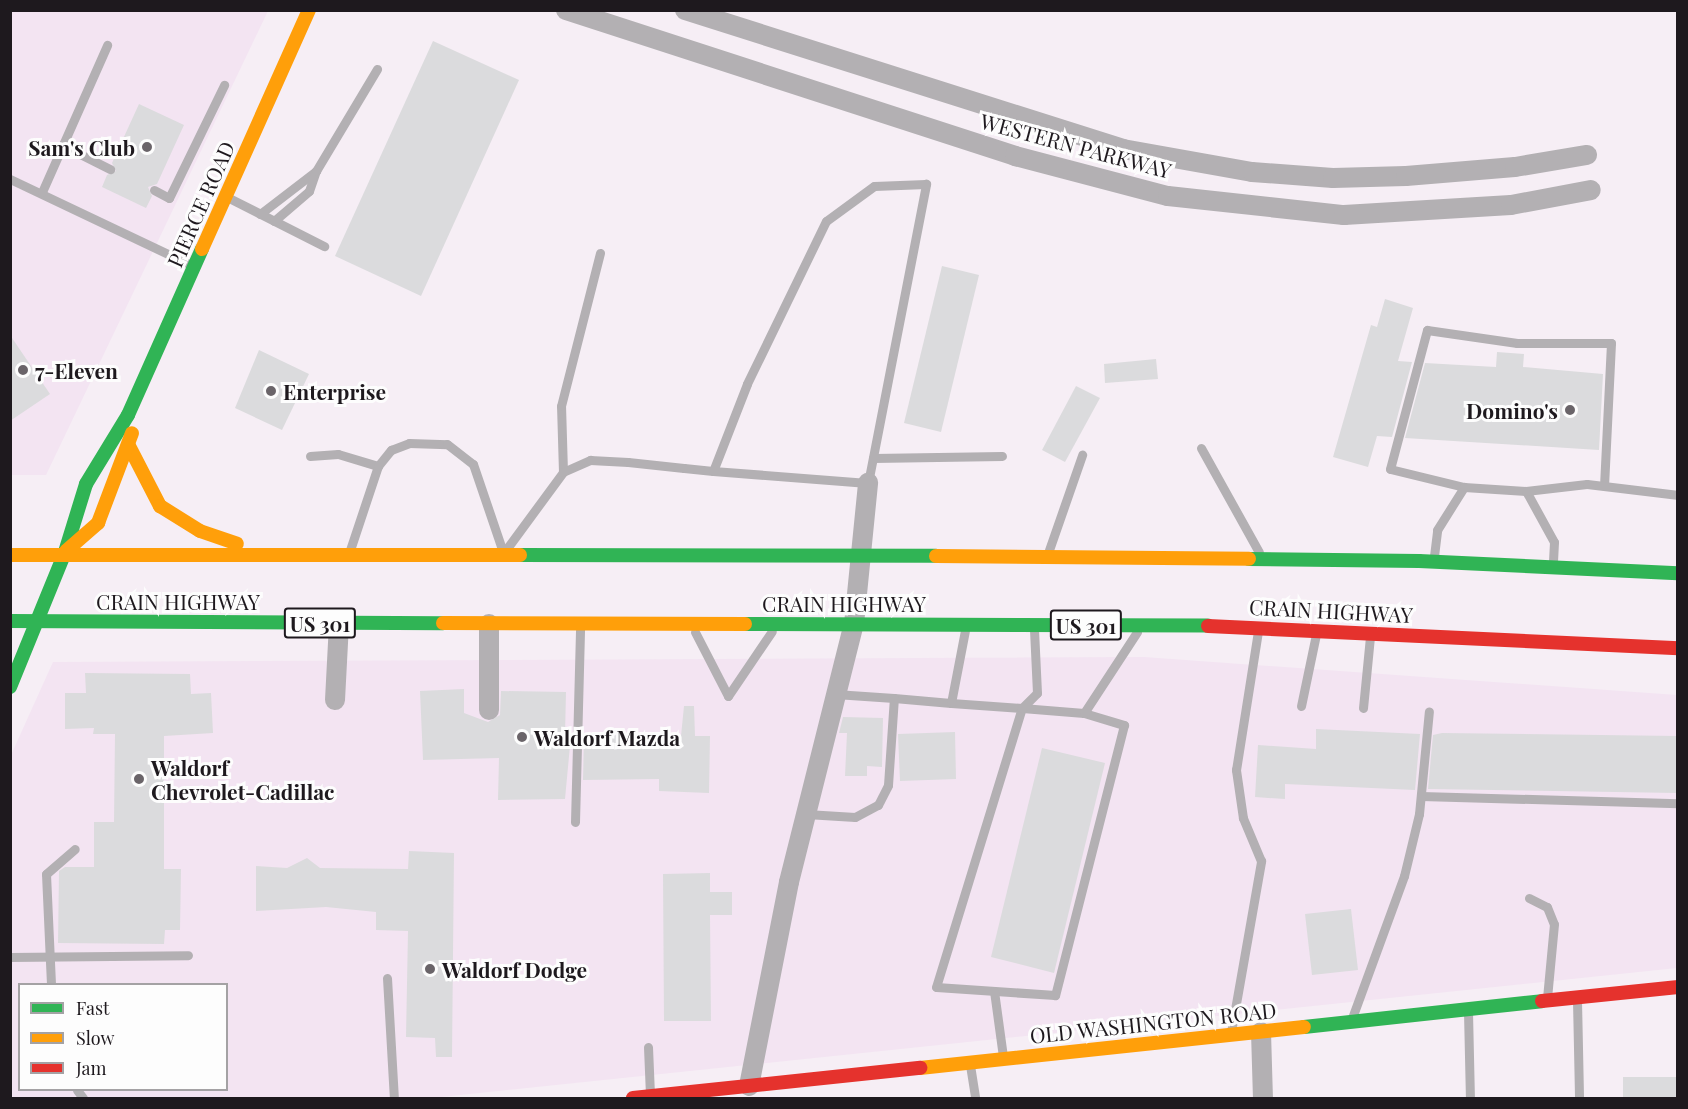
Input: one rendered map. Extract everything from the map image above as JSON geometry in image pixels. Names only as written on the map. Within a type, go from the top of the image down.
[{"type":"main road","name":"PIERCE ROAD","points":[[65,552],[86,484],[128,415],[196,268],[309,10]]},
{"type":"main road","name":"PIERCE ROAD","points":[[65,552],[98,522],[129,446],[133,431],[128,415]]},
{"type":"main road","points":[[129,446],[160,506],[200,531],[261,553]]},
{"type":"main road","points":[[10,687],[65,552]]},
{"type":"main road","points":[[10,555],[65,552],[858,555],[1264,562],[1433,561],[1677,573]]},
{"type":"main road","name":"CRAIN HIGHWAY","points":[[10,621],[1258,626],[1371,634],[1677,648]]},
{"type":"main road","name":"OLD WASHINGTON ROAD","points":[[633,1098],[1677,987]]},
{"type":"street","name":"WESTERN PARKWAY","points":[[566,10],[1015,156],[1168,196],[1344,215],[1511,205],[1592,190]]},
{"type":"street","name":"WESTERN PARKWAY","points":[[685,10],[1123,149],[1252,172],[1334,178],[1406,176],[1515,167],[1587,155]]},
{"type":"street","points":[[749,1086],[806,814],[854,624],[858,555],[868,483]]},
{"type":"street","points":[[334,700],[339,623]]},
{"type":"street","points":[[489,624],[489,710]]},
{"type":"street","points":[[1261,1032],[1263,1098]]},
{"type":"lane","points":[[42,192],[107,45]]},
{"type":"lane","points":[[273,221],[309,191],[316,171],[377,69]]},
{"type":"lane","points":[[154,190],[169,198],[224,85]]},
{"type":"lane","points":[[62,146],[110,169]]},
{"type":"lane","points":[[260,214],[316,171]]},
{"type":"lane","points":[[10,179],[42,192],[196,268]]},
{"type":"lane","points":[[504,554],[563,472],[590,460],[713,471],[868,483],[926,184],[874,186],[826,221],[747,384],[713,471]]},
{"type":"lane","points":[[227,197],[324,246]]},
{"type":"lane","points":[[563,472],[561,406],[600,253]]},
{"type":"lane","points":[[1604,486],[1611,343],[1517,343],[1427,330],[1390,469],[1464,487],[1526,491],[1604,486],[1677,495]]},
{"type":"lane","points":[[349,553],[378,466],[391,450],[409,443],[447,444],[461,451],[473,464],[504,554]]},
{"type":"lane","points":[[1201,448],[1264,562]]},
{"type":"lane","points":[[310,456],[338,454],[378,466]]},
{"type":"lane","points":[[1046,558],[1082,455]]},
{"type":"lane","points":[[873,458],[1002,456]]},
{"type":"lane","points":[[1433,561],[1437,530],[1464,487]]},
{"type":"lane","points":[[1526,491],[1554,542],[1552,567]]},
{"type":"lane","points":[[575,822],[580,705],[580,624]]},
{"type":"lane","points":[[692,624],[728,696],[777,624]]},
{"type":"lane","points":[[951,703],[966,624]]},
{"type":"lane","points":[[836,694],[894,698],[951,703],[1022,708],[1084,713],[1124,725],[1055,995],[936,987],[1022,708],[1037,693],[1034,624]]},
{"type":"lane","points":[[1084,713],[1142,625]]},
{"type":"lane","points":[[1231,1035],[1261,861],[1243,818],[1236,770],[1258,626]]},
{"type":"lane","points":[[1301,706],[1317,631]]},
{"type":"lane","points":[[1363,708],[1371,634]]},
{"type":"lane","points":[[806,814],[855,817],[878,805],[888,785],[894,698]]},
{"type":"lane","points":[[1350,1022],[1404,876],[1421,796],[1429,711]]},
{"type":"lane","points":[[1421,796],[1677,803]]},
{"type":"lane","points":[[51,983],[47,958],[46,874],[75,849]]},
{"type":"lane","points":[[1529,898],[1546,907],[1554,924],[1547,1001]]},
{"type":"lane","points":[[10,957],[188,956]]},
{"type":"lane","points":[[387,978],[394,1098]]},
{"type":"lane","points":[[994,991],[1003,1059]]},
{"type":"lane","points":[[1577,998],[1579,1098]]},
{"type":"lane","points":[[1468,1009],[1470,1098]]},
{"type":"lane","points":[[648,1047],[651,1097]]},
{"type":"lane","points":[[970,1063],[975,1098]]},
{"type":"shaded area","points":[[10,11],[268,11],[46,475],[11,475]]},
{"type":"shaded area","points":[[1144,657],[1677,695],[1677,968],[432,1098],[11,1098],[11,755],[53,662]]},
{"type":"building","points":[[433,41],[519,80],[421,296],[335,256]]},
{"type":"building","name":"Sam's Club","points":[[139,104],[184,125],[157,184],[148,187],[152,196],[146,208],[102,187],[107,175],[116,171],[112,163]]},
{"type":"building","points":[[942,266],[979,275],[941,432],[904,423]]},
{"type":"building","points":[[1385,299],[1413,308],[1398,361],[1412,362],[1392,437],[1377,436],[1368,467],[1333,457],[1371,325],[1377,327]]},
{"type":"building","name":"7-Eleven","points":[[10,335],[50,394],[10,421]]},
{"type":"building","name":"Enterprise","points":[[259,350],[309,374],[282,430],[235,408]]},
{"type":"building","points":[[1497,352],[1524,354],[1523,367],[1603,374],[1599,450],[1405,438],[1425,363],[1496,367]]},
{"type":"building","points":[[1156,359],[1158,379],[1105,383],[1104,364]]},
{"type":"building","points":[[1076,386],[1100,398],[1065,462],[1042,450]]},
{"type":"building","name":"Waldorf Chevrolet-Cadillac","points":[[85,673],[190,674],[191,694],[211,693],[213,733],[164,736],[164,869],[181,869],[180,930],[165,930],[164,944],[58,943],[59,871],[65,867],[94,867],[94,822],[114,822],[115,734],[93,734],[94,728],[65,729],[65,693],[86,693]]},
{"type":"building","name":"Waldorf Mazda","points":[[464,689],[464,713],[488,722],[500,715],[501,691],[566,692],[565,735],[571,735],[565,799],[498,800],[499,758],[423,760],[420,691]]},
{"type":"building","points":[[684,706],[694,706],[695,736],[710,736],[709,793],[659,791],[659,779],[583,780],[584,735],[681,736]]},
{"type":"building","points":[[843,717],[883,718],[882,767],[867,766],[867,776],[845,776],[847,733],[839,733]]},
{"type":"building","points":[[1316,729],[1420,734],[1415,790],[1285,784],[1285,799],[1255,797],[1258,745],[1316,749]]},
{"type":"building","points":[[955,732],[956,779],[900,781],[898,734]]},
{"type":"building","points":[[1442,733],[1677,736],[1677,793],[1428,789],[1433,735]]},
{"type":"building","points":[[1042,748],[1105,763],[1054,973],[991,957]]},
{"type":"building","name":"Waldorf Dodge","points":[[409,851],[454,853],[452,1057],[436,1057],[435,1038],[406,1037],[408,931],[376,930],[376,912],[326,907],[256,911],[256,866],[287,868],[307,858],[320,868],[408,869]]},
{"type":"building","points":[[710,873],[710,892],[732,892],[732,915],[710,915],[711,1021],[664,1021],[663,874]]},
{"type":"building","points":[[1351,909],[1358,970],[1312,975],[1305,914]]},
{"type":"building","points":[[1623,1077],[1677,1077],[1677,1098],[1623,1098]]},
{"type":"traffic: fast","points":[[10,687],[65,552],[86,484],[128,415],[202,249]]},
{"type":"traffic: fast","points":[[520,555],[936,556]]},
{"type":"traffic: fast","points":[[1249,559],[1419,561],[1678,573]]},
{"type":"traffic: fast","points":[[10,621],[443,623]]},
{"type":"traffic: fast","points":[[745,624],[1208,626]]},
{"type":"traffic: fast","points":[[1304,1027],[1542,1001]]},
{"type":"traffic: slow","points":[[202,249],[309,10]]},
{"type":"traffic: slow","points":[[66,551],[98,523],[132,433]]},
{"type":"traffic: slow","points":[[129,446],[160,506],[200,531],[237,544]]},
{"type":"traffic: slow","points":[[10,555],[520,555]]},
{"type":"traffic: slow","points":[[936,556],[1249,559]]},
{"type":"traffic: slow","points":[[443,623],[745,624]]},
{"type":"traffic: slow","points":[[920,1068],[1304,1027]]},
{"type":"traffic: jam","points":[[1208,626],[1678,648]]},
{"type":"traffic: jam","points":[[1542,1001],[1678,987]]},
{"type":"traffic: jam","points":[[633,1098],[920,1068]]},
{"type":"place","name":"Sam's Club","points":[[147,147]]},
{"type":"place","name":"7-Eleven","points":[[23,370]]},
{"type":"place","name":"Enterprise","points":[[271,391]]},
{"type":"place","name":"Domino's","points":[[1570,410]]},
{"type":"place","name":"Waldorf Mazda","points":[[522,737]]},
{"type":"place","name":"Waldorf Chevrolet-Cadillac","points":[[139,779]]},
{"type":"place","name":"Waldorf Dodge","points":[[430,969]]}]
